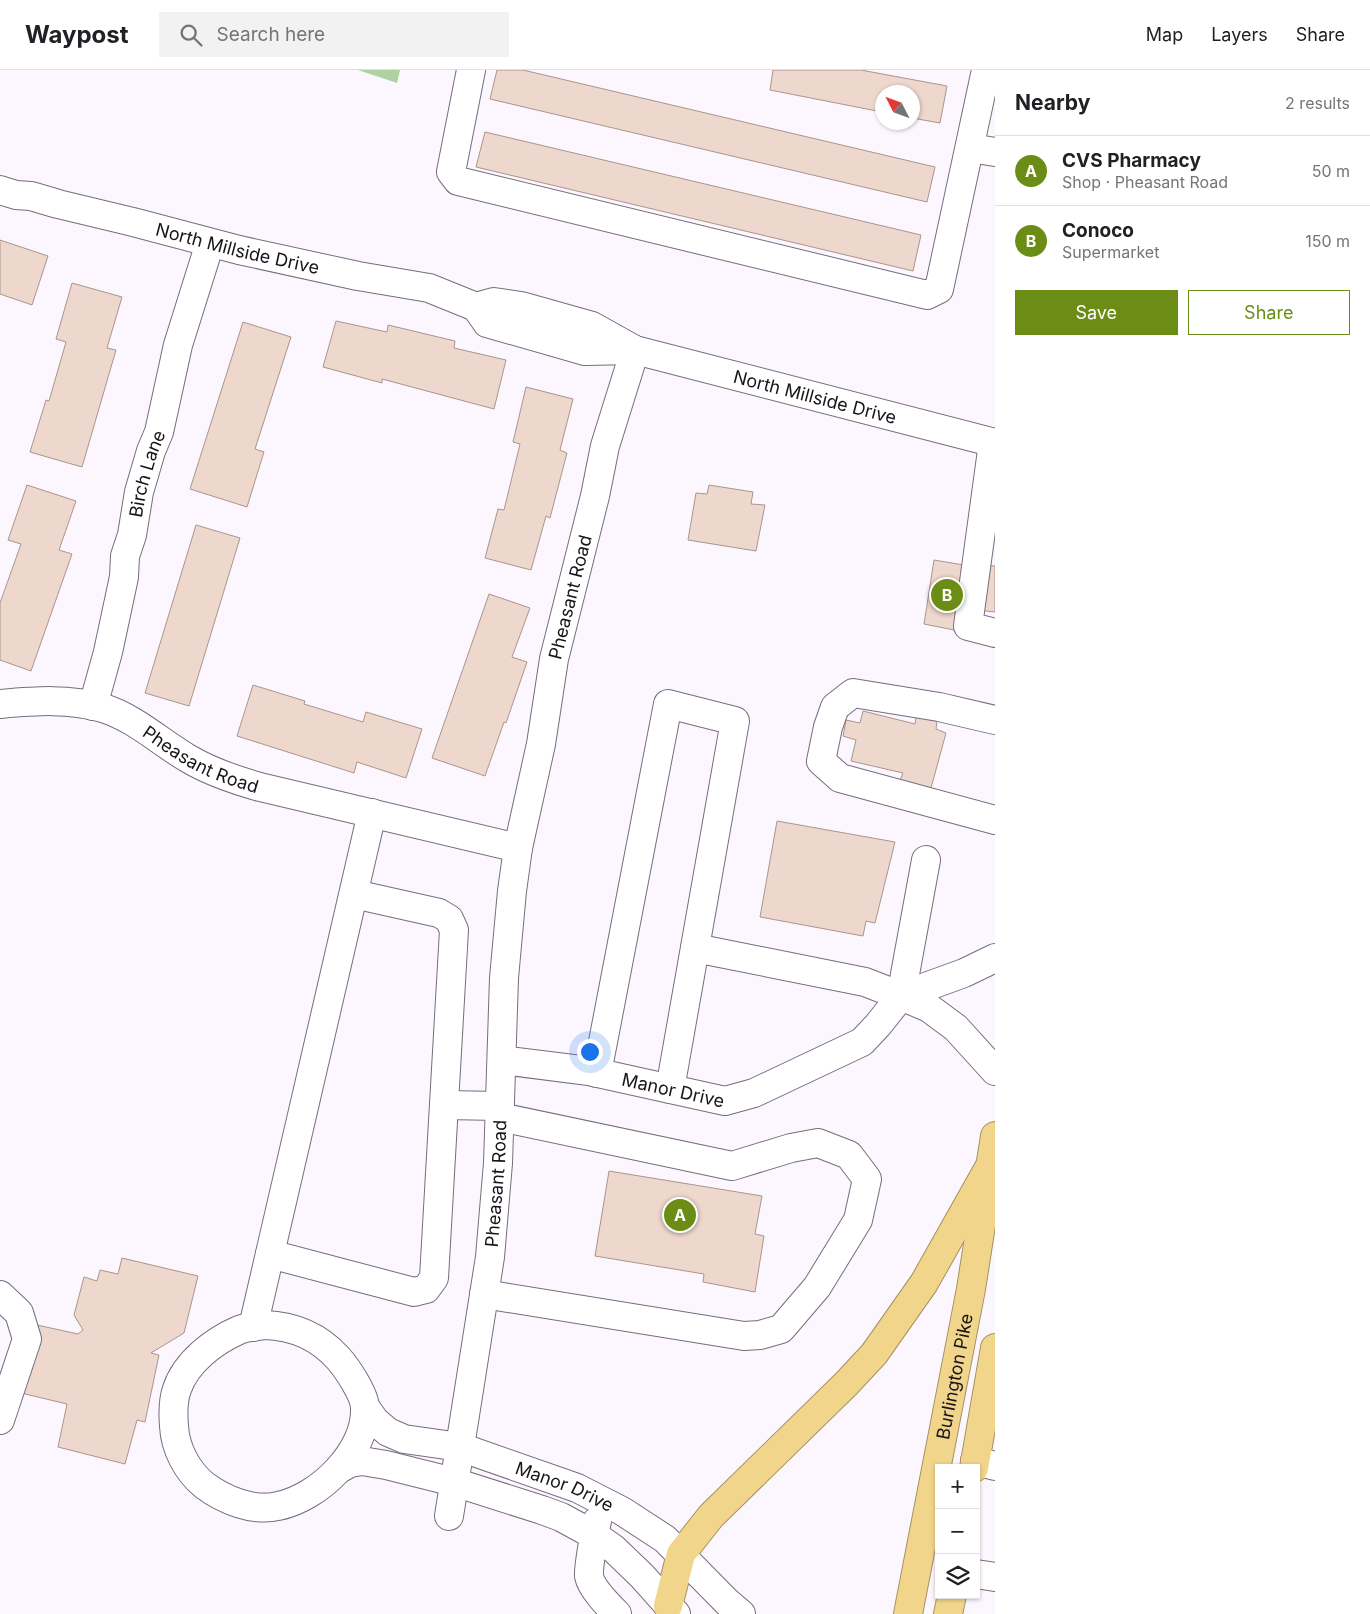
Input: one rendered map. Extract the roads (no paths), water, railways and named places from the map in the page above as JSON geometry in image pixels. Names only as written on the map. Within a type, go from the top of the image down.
[{"type":"highway","name":"Burlington Pike","points":[[908,1614],[967,1307],[995,1136]]},
{"type":"highway","points":[[672,1610],[681,1554],[711,1516],[846,1384],[874,1354],[924,1283],[991,1164]]},
{"type":"highway","name":"Burlington Pike","points":[[981,1465],[995,1348]]},
{"type":"highway","points":[[948,1614],[951,1599]]},
{"type":"street","points":[[471,70],[451,172],[458,181],[927,295],[939,289],[983,150],[986,70]]},
{"type":"street","name":"North Millside Drive","points":[[0,190],[16,195],[31,196],[210,243],[358,276],[429,288],[476,307],[494,302],[521,306],[592,326],[635,350],[994,443]]},
{"type":"street","name":"Birch Lane","points":[[93,706],[108,652],[124,577],[125,556],[132,535],[140,492],[151,452],[159,432],[178,345],[210,243]]},
{"type":"street","name":"Pheasant Road","points":[[449,1516],[490,1257],[497,1188],[504,978],[518,848],[541,744],[554,659],[596,496],[605,446],[635,350]]},
{"type":"street","points":[[994,443],[968,626],[995,633]]},
{"type":"street","points":[[995,720],[939,707],[853,693],[835,707],[828,727],[821,761],[840,778],[995,820]]},
{"type":"street","name":"Pheasant Road","points":[[0,704],[33,700],[93,706],[130,721],[189,759],[225,776],[260,787],[518,848]]},
{"type":"street","points":[[597,1073],[668,704],[735,720],[670,1089]]},
{"type":"street","points":[[252,1327],[372,813]]},
{"type":"street","points":[[901,996],[926,860]]},
{"type":"street","points":[[270,1254],[414,1292],[426,1289],[434,1278],[454,930],[448,919],[438,913],[354,894]]},
{"type":"street","points":[[695,948],[865,982],[901,996],[929,1008],[956,1028],[995,1071]]},
{"type":"street","points":[[901,996],[964,973],[995,958]]},
{"type":"street","name":"Manor Drive","points":[[502,1060],[597,1073],[725,1101],[754,1092],[862,1042],[901,996]]},
{"type":"street","points":[[444,1105],[500,1111],[732,1166],[818,1142],[849,1155],[867,1179],[858,1220],[816,1287],[781,1329],[760,1335],[744,1336],[484,1294]]},
{"type":"street","points":[[0,1295],[19,1313],[27,1339],[0,1420]]},
{"type":"street","name":"Manor Drive","points":[[672,1610],[629,1562],[594,1535],[542,1510],[454,1482],[374,1462],[350,1463],[339,1469],[318,1487],[292,1502],[278,1506],[262,1508],[229,1500],[213,1492],[198,1480],[179,1451],[174,1434],[173,1418],[177,1388],[190,1366],[208,1348],[240,1330],[265,1325],[280,1325],[294,1329],[322,1343],[345,1365],[353,1378],[365,1407],[375,1421],[388,1432],[404,1439],[460,1447],[577,1488],[644,1524],[665,1539],[741,1614]]},
{"type":"street","name":"Manor Drive","points":[[339,1469],[355,1447],[362,1430],[365,1407]]},
{"type":"street","points":[[602,1501],[594,1535],[589,1576],[602,1598],[618,1614]]},
{"type":"street","points":[[980,1575],[995,1577]]},
{"type":"place","name":"Conoco","points":[[947,595]]},
{"type":"place","name":"CVS Pharmacy","points":[[680,1215]]}]
